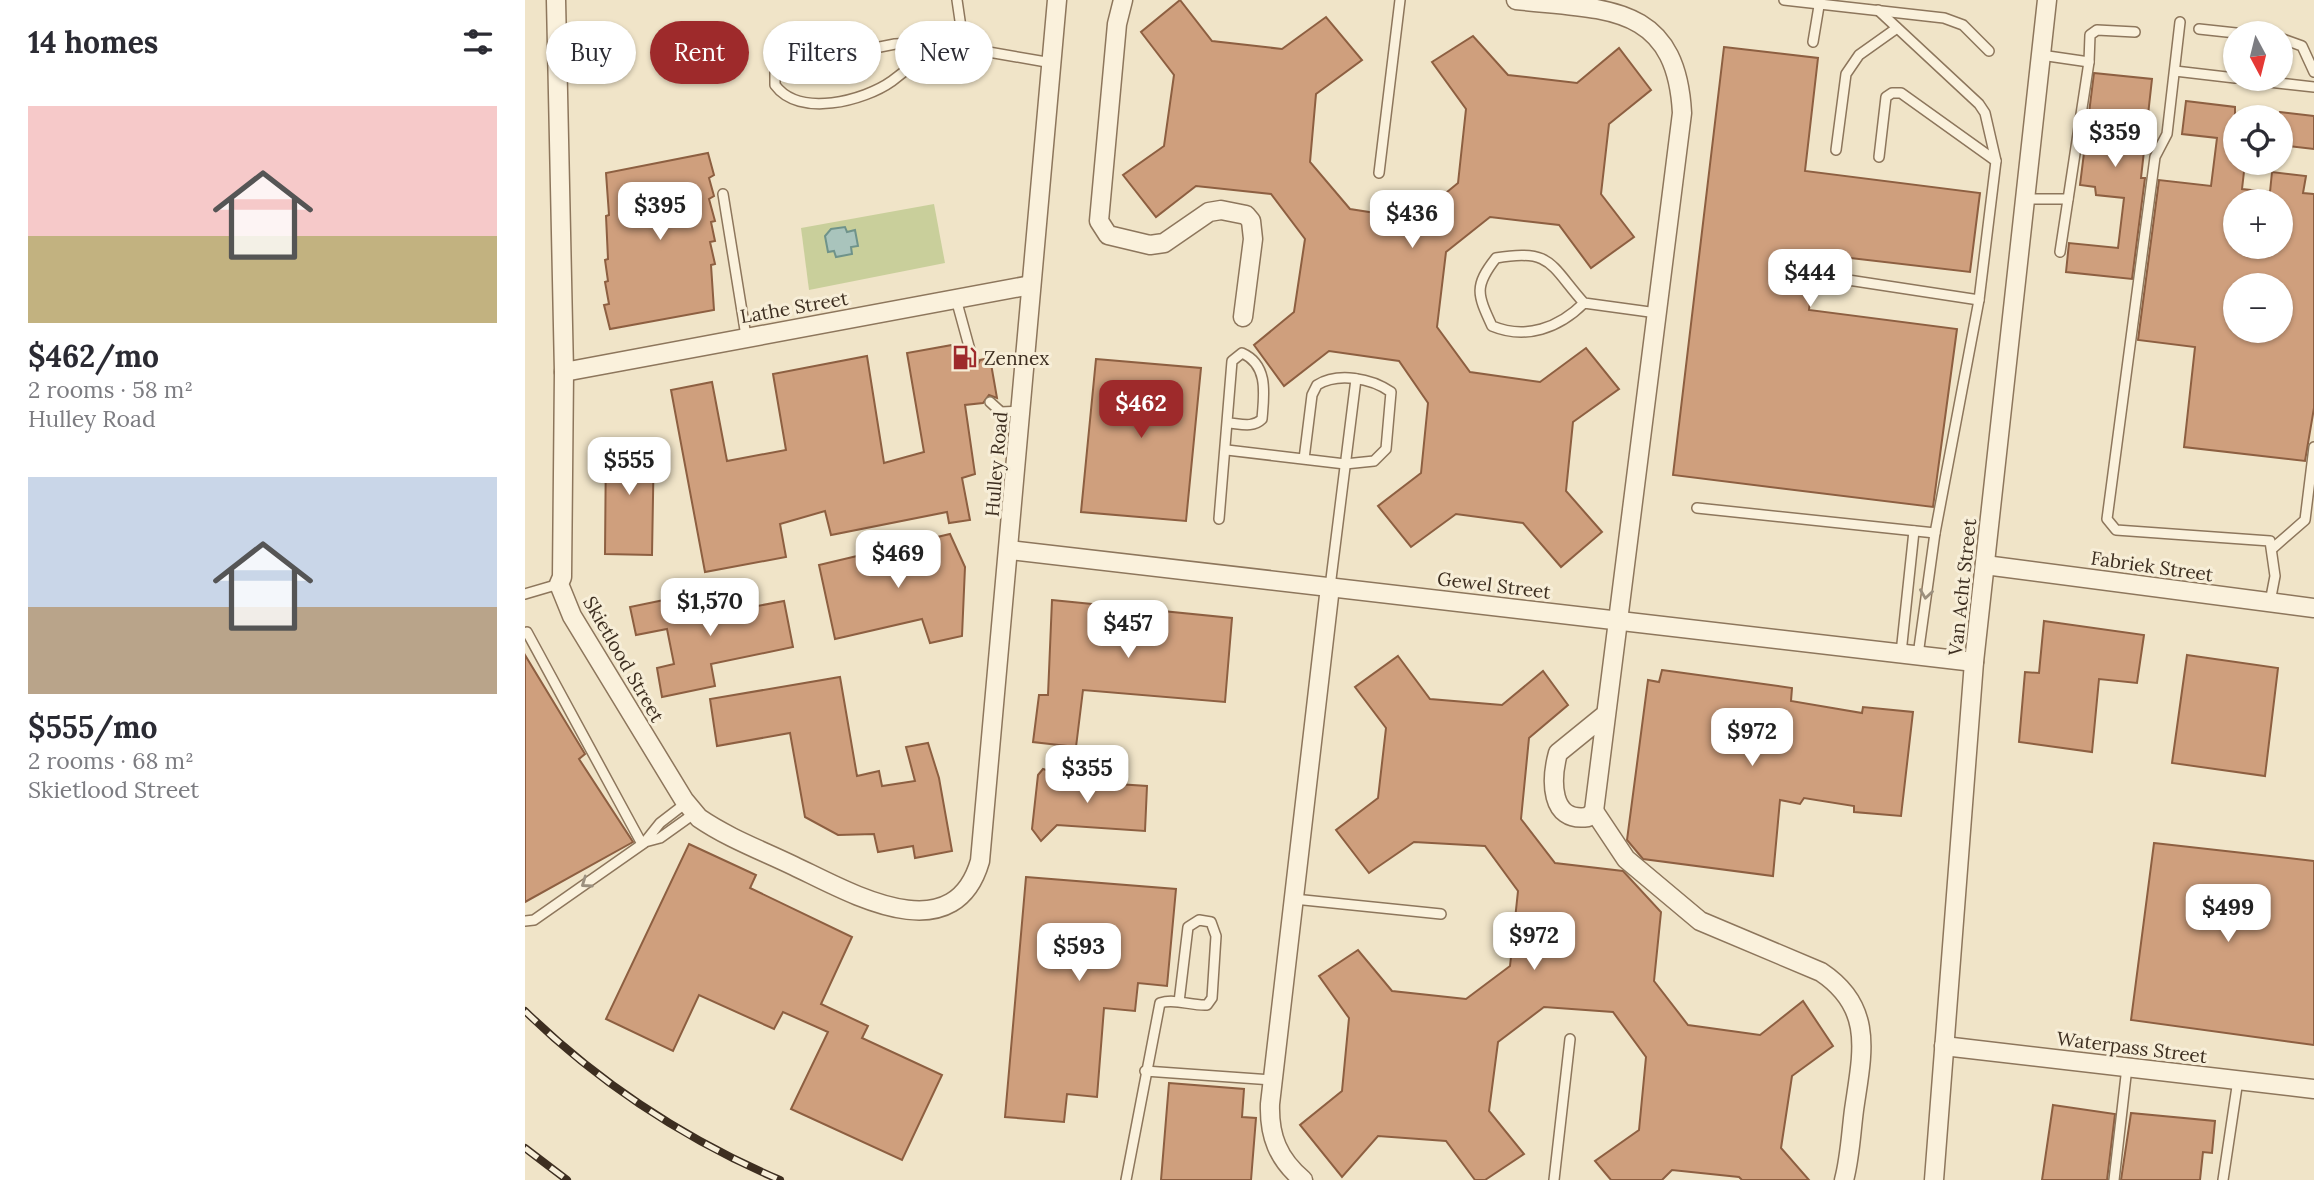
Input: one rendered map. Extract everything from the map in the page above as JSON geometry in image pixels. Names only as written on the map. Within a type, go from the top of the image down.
[{"type":"street","name":"Skietlood Street","points":[[556,0],[564,372],[562,577],[559,583],[572,616],[690,808],[711,827],[866,901],[903,910],[933,908]]},
{"type":"street","name":"Hulley Road","points":[[933,908],[948,903],[968,889],[975,878],[980,861],[1010,550],[1057,0]]},
{"type":"street","points":[[1122,0],[1117,24],[1099,221],[1108,235],[1150,245],[1177,237],[1198,217],[1209,212],[1221,210],[1246,215],[1251,221],[1253,239],[1243,317]]},
{"type":"street","points":[[1516,0],[1609,11],[1635,18],[1653,33],[1671,55],[1681,83],[1682,113],[1594,811],[1626,859],[1700,921],[1821,972],[1838,983],[1850,998],[1859,1020],[1863,1045],[1844,1180]]},
{"type":"street","name":"Van Acht Street","points":[[1934,1180],[1974,662],[2047,0]]},
{"type":"street","name":"Lathe Street","points":[[564,372],[1031,285]]},
{"type":"street","name":"Gewel Street","points":[[1010,550],[1974,662]]},
{"type":"street","name":"Fabriek Street","points":[[1985,565],[2314,608]]},
{"type":"street","points":[[1303,1180],[1291,1170],[1274,1144],[1269,1117],[1330,587]]},
{"type":"street","points":[[1594,811],[1582,818],[1568,816],[1559,808],[1553,787],[1556,758],[1560,749],[1606,714]]},
{"type":"street","name":"Waterpass Street","points":[[1944,1045],[2314,1089]]},
{"type":"lane","points":[[957,0],[960,21]]},
{"type":"lane","points":[[1380,173],[1400,0]]},
{"type":"lane","points":[[1784,0],[1819,2],[1955,21],[1963,25],[1989,51]]},
{"type":"lane","points":[[1813,42],[1819,2]]},
{"type":"lane","points":[[1878,10],[1979,104],[1985,113],[1996,161],[1979,300],[1910,654]]},
{"type":"lane","points":[[2180,22],[2167,134],[2155,157],[2107,519],[2116,530],[2270,541],[2275,576],[2270,603]]},
{"type":"lane","points":[[1836,150],[1846,74],[1859,55],[1897,28]]},
{"type":"lane","points":[[2199,29],[2223,32]]},
{"type":"lane","points":[[2060,252],[2092,31],[2135,32]]},
{"type":"lane","points":[[931,42],[910,67],[890,83],[834,102],[812,103],[786,95],[775,85],[775,73],[789,65],[895,44],[931,42]]},
{"type":"lane","points":[[2293,43],[2302,46],[2314,72]]},
{"type":"lane","points":[[993,53],[1052,63]]},
{"type":"lane","points":[[2041,55],[2089,62]]},
{"type":"lane","points":[[2175,71],[2223,77]]},
{"type":"lane","points":[[2293,85],[2314,87]]},
{"type":"lane","points":[[1879,157],[1886,97],[1892,93],[1901,93],[1996,161]]},
{"type":"lane","points":[[723,194],[746,336]]},
{"type":"lane","points":[[2025,200],[2068,199]]},
{"type":"lane","points":[[1584,303],[1568,319],[1538,331],[1510,333],[1492,326],[1480,300],[1480,279],[1496,258],[1525,253],[1546,259],[1584,303],[1657,313]]},
{"type":"lane","points":[[1822,276],[1979,300]]},
{"type":"lane","points":[[955,299],[973,361]]},
{"type":"lane","points":[[1219,519],[1227,450],[1232,361],[1243,354],[1251,357],[1263,377],[1262,419],[1257,424],[1229,423]]},
{"type":"lane","points":[[1227,450],[1345,464],[1365,463],[1381,457],[1386,449],[1391,392],[1356,379],[1336,377],[1317,385],[1312,395],[1304,459]]},
{"type":"lane","points":[[1330,587],[1356,379]]},
{"type":"lane","points":[[990,402],[1000,412],[1021,411]]},
{"type":"lane","points":[[2273,548],[2305,520],[2314,447]]},
{"type":"lane","points":[[1697,508],[1935,533]]},
{"type":"lane","points":[[1910,654],[1915,531]]},
{"type":"lane","points":[[525,594],[559,583]]},
{"type":"lane","points":[[527,632],[643,843]]},
{"type":"lane","points":[[643,843],[660,838],[690,808]]},
{"type":"lane","points":[[525,921],[534,919],[643,843],[660,823],[690,808]]},
{"type":"lane","points":[[1294,899],[1441,914]]},
{"type":"lane","points":[[1126,1180],[1160,1003],[1179,1002],[1198,1006],[1207,1004],[1212,998],[1216,936],[1211,922],[1199,920],[1188,927],[1179,1002]]},
{"type":"lane","points":[[1554,1180],[1570,1039]]},
{"type":"lane","points":[[2114,1180],[2127,1067]]},
{"type":"lane","points":[[1145,1071],[1273,1080]]},
{"type":"lane","points":[[2223,1180],[2238,1080]]},
{"type":"green space","points":[[934,204],[945,263],[809,290],[801,228]]},
{"type":"water","points":[[845,227],[847,232],[855,230],[858,246],[851,247],[852,254],[836,257],[834,251],[828,252],[825,236],[831,229]]},
{"type":"building","points":[[1180,0],[1212,41],[1282,49],[1326,17],[1362,60],[1316,94],[1310,162],[1350,209],[1414,219],[1458,183],[1466,109],[1432,62],[1473,36],[1508,75],[1577,83],[1619,48],[1651,90],[1609,124],[1601,194],[1634,237],[1591,268],[1559,225],[1490,217],[1446,252],[1437,327],[1470,372],[1540,382],[1586,348],[1619,389],[1573,422],[1566,491],[1602,532],[1561,567],[1523,523],[1456,514],[1411,547],[1378,506],[1421,473],[1428,403],[1399,361],[1329,351],[1284,386],[1254,345],[1294,312],[1305,239],[1271,194],[1196,186],[1156,217],[1123,175],[1164,146],[1174,75],[1141,32]]},
{"type":"building","points":[[1724,47],[1818,58],[1805,171],[1980,193],[1970,272],[1816,254],[1809,310],[1957,329],[1933,507],[1673,475]]},
{"type":"building","points":[[2094,73],[2152,79],[2141,178],[2145,178],[2132,279],[2066,272],[2069,243],[2118,248],[2124,198],[2096,195],[2095,187],[2080,185]]},
{"type":"building","points":[[2186,101],[2223,106],[2223,175],[2244,175],[2242,189],[2223,189],[2223,259],[2293,259],[2293,189],[2270,189],[2272,175],[2306,176],[2303,193],[2314,194],[2314,408],[2305,461],[2184,447],[2195,347],[2138,340],[2159,180],[2211,186],[2217,138],[2182,134]]},
{"type":"building","points":[[2293,114],[2314,116],[2314,149],[2293,147]]},
{"type":"building","points":[[708,153],[714,175],[709,178],[714,196],[709,199],[715,221],[711,222],[715,241],[710,242],[715,264],[711,265],[714,310],[610,329],[604,305],[609,304],[605,282],[608,281],[605,260],[608,259],[606,216],[609,215],[606,173]]},
{"type":"building","points":[[952,345],[955,362],[966,361],[971,368],[977,366],[980,360],[990,358],[997,398],[989,395],[983,403],[965,405],[975,474],[962,478],[970,520],[949,523],[947,512],[831,535],[825,511],[780,524],[786,557],[705,572],[671,390],[712,382],[727,461],[786,450],[773,374],[867,356],[884,463],[924,452],[907,353]]},
{"type":"building","points":[[1096,359],[1201,368],[1186,521],[1081,512]]},
{"type":"building","points":[[606,440],[654,440],[652,555],[605,554]]},
{"type":"building","points":[[950,534],[965,567],[962,636],[930,643],[922,619],[835,639],[819,565]]},
{"type":"building","points":[[693,594],[699,617],[784,601],[793,647],[711,664],[715,686],[662,697],[657,668],[674,664],[667,629],[636,635],[630,607]]},
{"type":"building","points":[[1052,600],[1232,618],[1225,702],[1083,690],[1076,747],[1033,742],[1039,695],[1048,695]]},
{"type":"building","points":[[2044,621],[2144,635],[2137,683],[2099,679],[2092,752],[2019,742],[2025,672],[2039,673]]},
{"type":"building","points":[[525,655],[585,754],[579,759],[633,842],[525,902]]},
{"type":"building","points":[[2187,655],[2278,668],[2265,776],[2172,763]]},
{"type":"building","points":[[1398,656],[1430,699],[1502,705],[1543,671],[1568,705],[1529,738],[1521,819],[1555,863],[1623,871],[1661,912],[1654,981],[1688,1025],[1760,1035],[1803,1001],[1833,1046],[1792,1076],[1781,1148],[1809,1180],[1742,1180],[1739,1177],[1672,1170],[1662,1180],[1611,1180],[1595,1161],[1639,1130],[1646,1057],[1613,1012],[1544,1007],[1498,1042],[1489,1111],[1524,1154],[1485,1180],[1475,1180],[1446,1141],[1378,1136],[1342,1177],[1300,1125],[1342,1091],[1349,1018],[1319,976],[1358,950],[1392,991],[1466,999],[1510,966],[1518,891],[1485,846],[1414,842],[1369,873],[1336,830],[1378,798],[1386,728],[1355,687]]},
{"type":"building","points":[[1662,670],[1792,688],[1791,701],[1862,713],[1863,707],[1913,712],[1901,816],[1854,812],[1854,806],[1804,798],[1800,804],[1780,800],[1773,876],[1643,859],[1627,840],[1648,680],[1659,682]]},
{"type":"building","points":[[840,677],[857,776],[879,771],[882,786],[915,781],[906,747],[928,743],[939,778],[952,851],[915,858],[913,846],[878,852],[874,834],[838,835],[805,817],[790,733],[717,746],[710,699]]},
{"type":"building","points":[[1043,769],[1056,773],[1056,780],[1147,786],[1145,831],[1057,825],[1041,841],[1032,829],[1038,775]]},
{"type":"building","points":[[2154,843],[2314,861],[2314,1045],[2131,1020]]},
{"type":"building","points":[[689,844],[756,875],[750,888],[852,937],[821,1004],[868,1026],[862,1038],[942,1075],[902,1160],[791,1109],[828,1032],[783,1012],[774,1029],[699,995],[673,1051],[606,1019]]},
{"type":"building","points":[[1026,877],[1176,889],[1167,986],[1138,983],[1135,1011],[1104,1008],[1097,1097],[1067,1094],[1064,1122],[1005,1117]]},
{"type":"building","points":[[1169,1083],[1244,1089],[1242,1117],[1256,1118],[1251,1180],[1161,1180]]},
{"type":"building","points":[[2053,1105],[2115,1114],[2107,1180],[2042,1180]]},
{"type":"building","points":[[2131,1113],[2215,1121],[2212,1153],[2203,1152],[2200,1180],[2121,1180]]},
{"type":"railway","points":[[525,1011],[583,1062],[644,1107],[710,1146],[780,1180]]},
{"type":"railway","points":[[525,1148],[567,1180]]},
{"type":"place","name":"Zennex","points":[[964,358]]}]
